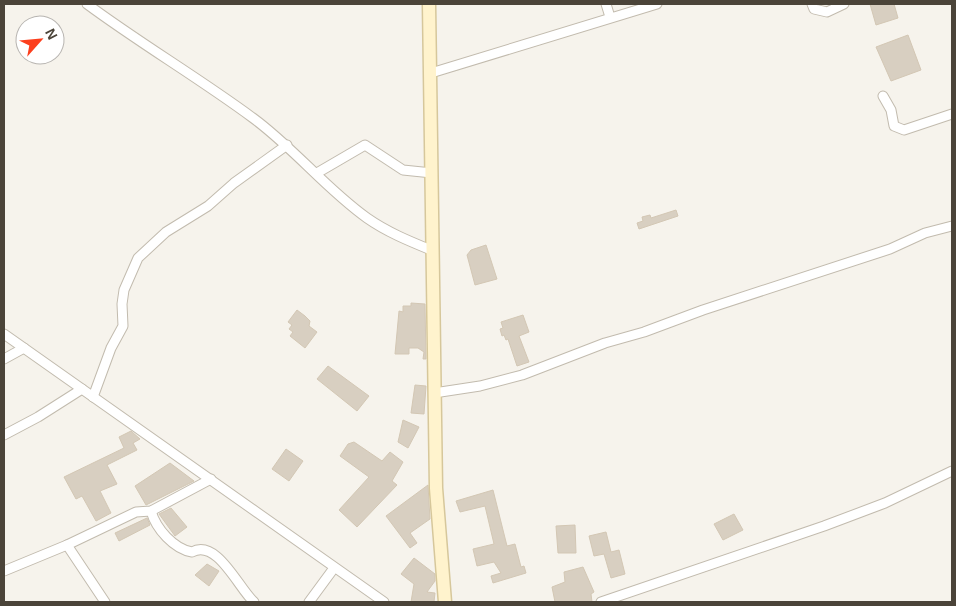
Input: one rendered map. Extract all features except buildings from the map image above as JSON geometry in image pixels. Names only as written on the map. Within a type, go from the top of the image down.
[{"type":"street","points":[[87,4],[252,117],[287,145],[367,218],[395,235],[432,250]]},
{"type":"street","points":[[429,4],[437,520],[445,602]]},
{"type":"street","points":[[606,4],[610,17]]},
{"type":"street","points":[[431,73],[657,4]]},
{"type":"street","points":[[812,4],[814,9],[827,12],[844,4]]},
{"type":"street","points":[[883,96],[891,110],[894,126],[898,129],[904,130],[952,114]]},
{"type":"street","points":[[93,397],[111,348],[123,326],[122,304],[124,290],[138,258],[166,232],[208,206],[234,183],[287,145]]},
{"type":"street","points":[[317,173],[365,145],[403,170],[432,173]]},
{"type":"street","points":[[434,393],[480,386],[522,375],[605,343],[644,332],[703,310],[890,250],[925,233],[952,226]]},
{"type":"street","points":[[4,334],[384,602]]},
{"type":"street","points":[[4,359],[24,348]]},
{"type":"street","points":[[4,435],[82,390]]},
{"type":"street","points":[[601,602],[833,523],[885,503],[952,471]]},
{"type":"street","points":[[4,571],[67,545],[136,512],[151,511],[212,479]]},
{"type":"street","points":[[151,511],[154,521],[180,548],[192,552],[199,548],[207,549],[232,571],[244,593],[254,602]]},
{"type":"street","points":[[67,545],[106,602]]},
{"type":"street","points":[[308,602],[334,568]]}]
